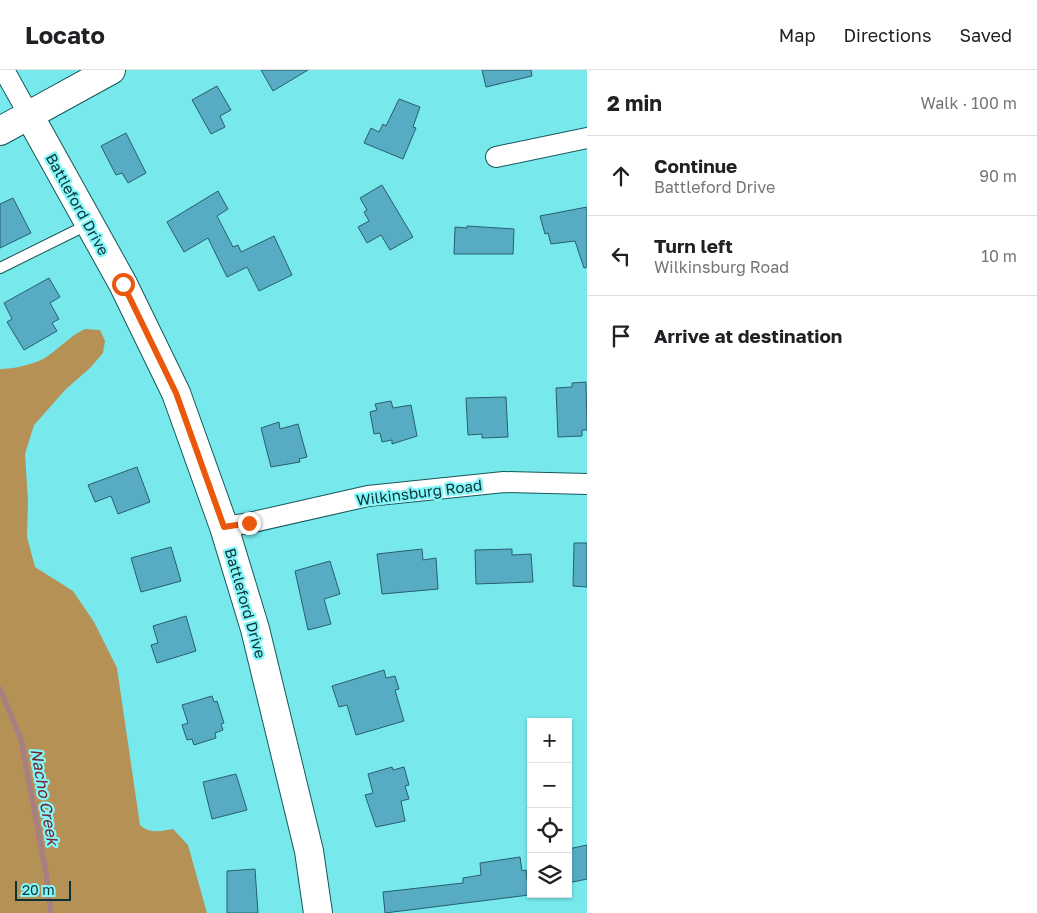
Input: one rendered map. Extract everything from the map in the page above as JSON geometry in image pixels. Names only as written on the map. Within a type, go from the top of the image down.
[{"type":"street","name":"Battleford Drive","points":[[4,70],[123,284],[176,393],[224,527],[255,628],[309,851],[318,913]]},
{"type":"street","points":[[0,131],[111,70]]},
{"type":"street","points":[[496,157],[587,138]]},
{"type":"street","name":"Wilkinsburg Road","points":[[224,527],[368,496],[504,482],[587,484]]},
{"type":"lane","points":[[0,268],[89,223]]},
{"type":"shaded area","points":[[85,329],[100,330],[105,341],[103,353],[90,368],[66,389],[34,425],[25,454],[28,501],[27,537],[35,567],[73,591],[94,622],[117,668],[140,825],[151,831],[173,829],[188,845],[207,913],[0,913],[0,369],[22,366],[43,359]]},
{"type":"building","points":[[261,70],[308,70],[273,91]]},
{"type":"building","points":[[482,70],[531,70],[532,76],[486,87]]},
{"type":"building","points":[[217,86],[231,110],[220,116],[225,127],[211,134],[192,100]]},
{"type":"building","points":[[399,99],[420,107],[413,127],[416,128],[403,159],[364,143],[371,128],[379,132],[383,124],[386,126]]},
{"type":"building","points":[[126,133],[146,173],[128,183],[122,173],[116,175],[101,146]]},
{"type":"building","points":[[382,185],[413,237],[390,250],[381,235],[367,243],[358,227],[369,221],[364,212],[367,210],[360,198]]},
{"type":"building","points":[[218,191],[228,209],[217,216],[233,247],[238,245],[241,252],[274,236],[292,275],[259,291],[247,267],[227,277],[208,238],[184,252],[167,222]]},
{"type":"building","points":[[13,198],[31,233],[0,248],[0,204]]},
{"type":"building","points":[[587,207],[587,267],[584,268],[575,241],[551,244],[548,233],[545,234],[540,216]]},
{"type":"building","points":[[467,226],[514,229],[513,254],[454,254],[455,227],[467,228]]},
{"type":"building","points":[[49,278],[60,297],[50,303],[59,319],[52,323],[57,331],[24,350],[7,322],[12,319],[4,303]]},
{"type":"building","points":[[586,382],[587,430],[582,430],[582,436],[558,437],[556,388],[572,387],[572,383]]},
{"type":"building","points":[[506,397],[508,437],[482,438],[482,434],[468,435],[466,398]]},
{"type":"building","points":[[391,401],[393,408],[411,405],[417,436],[392,444],[392,440],[382,442],[380,433],[374,434],[370,412],[377,410],[375,404]]},
{"type":"building","points":[[279,422],[280,429],[298,424],[307,457],[299,459],[300,462],[271,467],[261,428]]},
{"type":"building","points":[[137,467],[150,502],[118,514],[111,496],[95,502],[88,485]]},
{"type":"building","points":[[574,543],[587,543],[587,587],[573,586]]},
{"type":"building","points":[[171,547],[181,581],[141,592],[131,558]]},
{"type":"building","points":[[422,549],[423,560],[436,558],[438,589],[382,594],[377,554]]},
{"type":"building","points":[[512,549],[512,555],[531,554],[533,582],[476,584],[475,550]]},
{"type":"building","points":[[330,561],[340,594],[324,599],[331,624],[308,630],[295,571]]},
{"type":"building","points":[[186,616],[196,651],[157,663],[151,645],[158,643],[153,626]]},
{"type":"building","points":[[384,670],[386,678],[395,676],[399,689],[395,690],[404,721],[356,735],[347,705],[339,707],[332,686]]},
{"type":"building","points":[[212,696],[214,702],[217,701],[224,723],[221,724],[223,730],[215,733],[216,738],[194,745],[192,739],[187,740],[182,725],[188,723],[182,705]]},
{"type":"building","points":[[392,767],[393,770],[404,767],[409,785],[405,786],[409,799],[401,801],[405,821],[376,827],[365,795],[373,793],[368,774]]},
{"type":"building","points":[[236,774],[247,810],[212,819],[203,782]]},
{"type":"building","points":[[587,845],[587,879],[572,882],[572,848]]},
{"type":"building","points":[[520,857],[522,871],[526,870],[527,895],[385,913],[383,892],[463,883],[463,878],[481,875],[480,863]]},
{"type":"building","points":[[255,869],[258,913],[227,913],[227,871]]},
{"type":"waterway","name":"Nacho Creek","points":[[0,689],[21,739],[46,872],[51,913]]},
{"type":"route","points":[[123,284],[176,393],[224,527],[249,523]]}]
